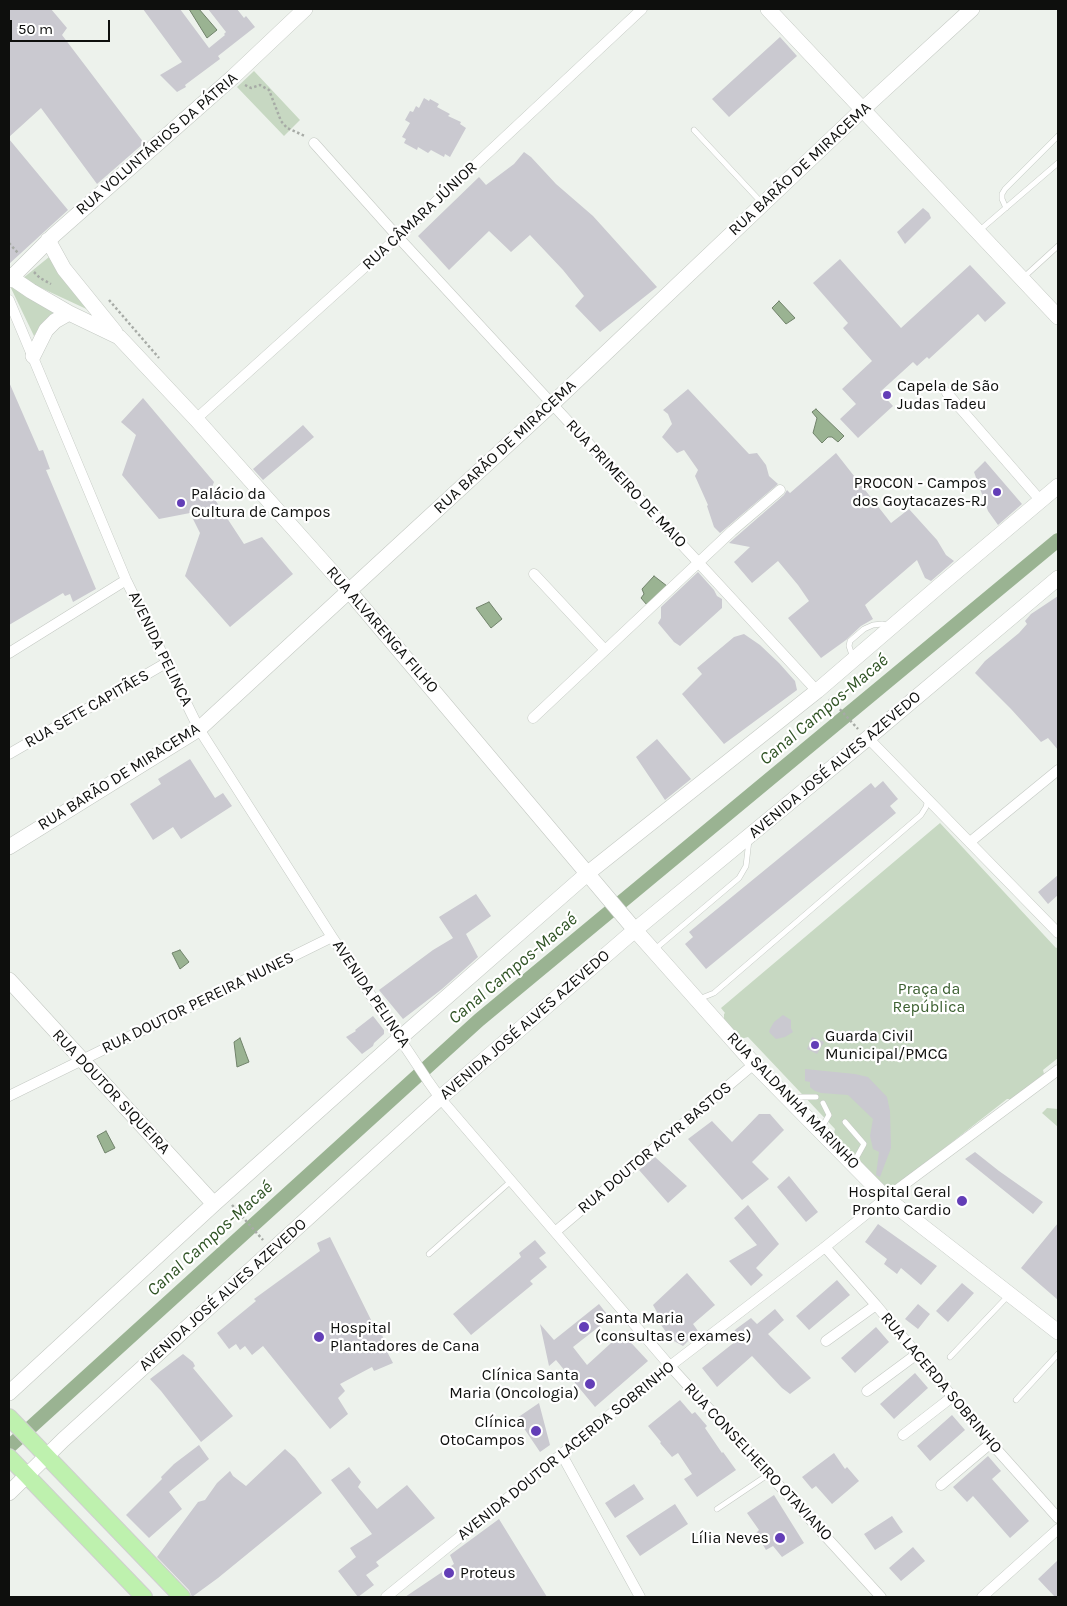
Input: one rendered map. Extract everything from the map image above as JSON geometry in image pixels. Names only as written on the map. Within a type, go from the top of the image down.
[{"type":"main road","name":"RUA VOLUNTÁRIOS DA PÁTRIA","points":[[9,278],[48,240],[233,77],[305,9]]},
{"type":"main road","points":[[768,9],[1058,317]]},
{"type":"main road","name":"RUA BARÃO DE MIRACEMA","points":[[9,847],[199,728],[552,404],[862,110],[972,9]]},
{"type":"main road","name":"RUA ALVARENGA FILHO","points":[[48,240],[64,269],[119,337],[196,419],[349,591],[635,930]]},
{"type":"main road","name":"RUA ALVARENGA FILHO","points":[[9,278],[69,313],[119,337]]},
{"type":"main road","points":[[33,356],[46,330],[55,321],[69,313]]},
{"type":"main road","points":[[9,1393],[214,1204],[588,873],[817,691],[1058,486]]},
{"type":"main road","name":"AVENIDA JOSÉ ALVES AZEVEDO","points":[[9,1493],[17,1465],[46,1456],[440,1098],[635,930],[1058,578]]},
{"type":"main road","name":"RUA SALDANHA MARINHO","points":[[635,930],[754,1064],[886,1198],[1058,1332]]},
{"type":"main road","name":"RUA DOUTOR SIQUEIRA","points":[[9,980],[14,994],[82,1060],[214,1204]]},
{"type":"main road","points":[[9,1417],[182,1597]]},
{"type":"main road","points":[[17,1465],[144,1597]]},
{"type":"street","name":"RUA CÂMARA JÚNIOR","points":[[196,419],[398,237],[642,9]]},
{"type":"street","name":"RUA PRIMEIRO DE MAIO","points":[[314,143],[398,237],[817,691]]},
{"type":"street","name":"AVENIDA PELINCA","points":[[9,300],[126,580],[199,728],[332,937],[440,1098]]},
{"type":"street","points":[[948,393],[1041,500]]},
{"type":"street","points":[[533,718],[698,562],[748,516],[780,490]]},
{"type":"street","points":[[534,574],[604,649]]},
{"type":"street","points":[[9,653],[126,580]]},
{"type":"street","name":"RUA SETE CAPITÃES","points":[[9,754],[166,663]]},
{"type":"street","points":[[868,738],[1058,933]]},
{"type":"street","points":[[970,842],[1058,770]]},
{"type":"street","name":"RUA DOUTOR PEREIRA NUNES","points":[[9,1096],[332,937]]},
{"type":"street","name":"RUA DOUTOR ACYR BASTOS","points":[[555,1232],[754,1064]]},
{"type":"street","name":"AVENIDA DOUTOR LACERDA SOBRINHO","points":[[386,1597],[670,1366],[886,1198],[1058,1070]]},
{"type":"street","name":"RUA CONSELHEIRO OTAVIANO","points":[[440,1098],[670,1366],[881,1597]]},
{"type":"street","name":"RUA LACERDA SOBRINHO","points":[[825,1247],[876,1304],[991,1443],[1058,1518]]},
{"type":"street","points":[[826,1341],[876,1304]]},
{"type":"street","points":[[867,1391],[917,1354]]},
{"type":"street","points":[[903,1434],[952,1396]]},
{"type":"street","points":[[941,1485],[991,1443]]},
{"type":"street","points":[[562,1455],[640,1597]]},
{"type":"street","points":[[982,1597],[1058,1528]]},
{"type":"lane","points":[[694,130],[763,204]]},
{"type":"lane","points":[[1006,208],[1002,194],[1058,136]]},
{"type":"lane","points":[[978,232],[1058,163]]},
{"type":"lane","points":[[1022,279],[1058,246]]},
{"type":"lane","points":[[697,999],[705,998],[714,993],[921,815],[928,799]]},
{"type":"lane","points":[[653,950],[739,878],[746,866],[750,836]]},
{"type":"lane","points":[[792,1102],[800,1097],[816,1096]]},
{"type":"lane","points":[[820,1131],[829,1115],[823,1103]]},
{"type":"lane","points":[[845,1122],[864,1144],[853,1164]]},
{"type":"lane","points":[[429,1254],[511,1180]]},
{"type":"lane","points":[[950,1357],[1010,1294]]},
{"type":"lane","points":[[1016,1400],[1058,1354]]},
{"type":"lane","points":[[717,1508],[770,1474]]},
{"type":"path","points":[[233,77],[251,88],[260,85],[269,90],[281,121],[288,128],[301,133],[314,143]]},
{"type":"path","points":[[836,705],[854,727]]},
{"type":"path","points":[[240,1213],[262,1238]]},
{"type":"green space","points":[[254,71],[300,120],[284,136],[237,87]]},
{"type":"green space","points":[[49,257],[95,313],[22,279]]},
{"type":"green space","points":[[9,284],[60,313],[44,321],[34,336]]},
{"type":"green space","name":"Praça da República","points":[[940,823],[1056,948],[1058,947],[1058,1058],[1043,1070],[1044,1074],[1011,1099],[1007,1099],[891,1190],[835,1136],[835,1129],[748,1037],[741,1039],[733,1032],[724,1020],[725,1013],[721,1008]]},
{"type":"green space","points":[[1047,1108],[1058,1109],[1058,1127],[1042,1113]]},
{"type":"shaded area","points":[[189,9],[199,9],[217,30],[207,38]]},
{"type":"shaded area","points":[[779,301],[795,318],[786,324],[772,308]]},
{"type":"shaded area","points":[[816,409],[844,436],[838,442],[832,437],[828,437],[822,443],[813,433],[817,418],[812,412]]},
{"type":"shaded area","points":[[654,576],[667,586],[647,605],[641,598],[644,594],[642,589]]},
{"type":"shaded area","points":[[489,602],[502,619],[491,628],[476,608]]},
{"type":"shaded area","points":[[180,950],[189,962],[180,969],[172,953]]},
{"type":"shaded area","points":[[240,1038],[249,1062],[237,1067],[234,1042]]},
{"type":"shaded area","points":[[106,1131],[115,1148],[105,1153],[97,1136]]},
{"type":"building","points":[[9,9],[51,9],[67,28],[62,35],[144,143],[97,184],[41,108],[9,137]]},
{"type":"building","points":[[143,9],[180,9],[209,48],[226,32],[208,9],[237,9],[255,27],[218,56],[220,59],[185,85],[186,87],[177,92],[160,75],[182,62]]},
{"type":"building","points":[[780,37],[797,56],[729,117],[712,99]]},
{"type":"building","points":[[424,98],[439,104],[437,107],[450,114],[448,116],[461,122],[460,124],[466,128],[450,157],[445,154],[444,157],[431,150],[428,153],[418,147],[417,150],[404,143],[406,139],[402,137],[410,123],[405,120],[410,111],[413,112],[416,106],[419,108]]},
{"type":"building","points":[[9,139],[68,210],[9,264]]},
{"type":"building","points":[[524,152],[556,184],[593,216],[657,287],[600,332],[575,306],[584,296],[563,270],[530,235],[511,252],[489,231],[449,270],[418,236],[479,177],[486,185],[514,164]]},
{"type":"building","points":[[923,208],[929,213],[931,218],[905,244],[897,232]]},
{"type":"building","points":[[840,259],[901,328],[970,265],[1006,303],[985,322],[978,314],[929,359],[927,357],[917,366],[913,362],[880,392],[893,406],[858,438],[840,419],[856,404],[842,389],[872,361],[843,328],[848,323],[813,283]]},
{"type":"building","points":[[9,382],[39,451],[43,450],[50,469],[46,470],[96,589],[73,602],[70,594],[65,596],[63,593],[9,625]]},
{"type":"building","points":[[688,389],[749,454],[757,453],[766,465],[769,476],[778,484],[720,533],[714,527],[708,505],[695,476],[698,470],[684,450],[677,453],[662,437],[672,424],[668,414],[663,410]]},
{"type":"building","name":"Palácio da Cultura de Campos","points":[[143,398],[214,482],[210,492],[244,544],[262,537],[293,574],[230,627],[185,576],[200,533],[190,513],[159,519],[122,475],[136,435],[121,422]]},
{"type":"building","points":[[303,425],[314,437],[263,480],[253,469]]},
{"type":"building","points":[[836,453],[891,523],[909,509],[937,540],[946,555],[954,561],[931,581],[925,578],[917,560],[865,605],[873,619],[861,626],[846,640],[821,658],[788,618],[809,601],[798,585],[778,561],[752,583],[734,562],[750,547],[729,543],[784,495],[787,490],[790,493]]},
{"type":"building","name":"PROCON - Campos dos Goytacazes-RJ","points":[[985,461],[1022,504],[998,525],[988,511],[974,472]]},
{"type":"building","points":[[698,572],[717,596],[722,599],[722,608],[680,646],[674,642],[658,623],[661,618],[661,607]]},
{"type":"building","points":[[1058,596],[1058,750],[1048,738],[1041,742],[975,673],[985,661],[1019,633],[1027,624],[1025,621],[1031,614]]},
{"type":"building","points":[[744,634],[760,645],[779,663],[795,681],[797,690],[724,744],[682,694],[702,674],[697,668],[734,637]]},
{"type":"building","points":[[657,739],[691,779],[665,800],[636,757]]},
{"type":"building","points":[[190,759],[215,798],[223,793],[232,806],[181,839],[173,827],[153,840],[130,804],[161,784],[158,779]]},
{"type":"building","points":[[883,781],[898,799],[890,806],[896,813],[706,969],[685,944],[693,937],[689,932],[871,783],[875,788]]},
{"type":"building","points":[[1058,875],[1058,895],[1048,904],[1038,892]]},
{"type":"building","points":[[476,894],[491,916],[466,934],[478,957],[442,989],[403,1019],[379,990],[433,950],[453,938],[439,917]]},
{"type":"building","points":[[783,1015],[791,1020],[793,1032],[785,1037],[776,1039],[769,1032],[774,1022]]},
{"type":"building","points":[[373,1016],[384,1030],[384,1034],[362,1054],[346,1037]]},
{"type":"building","name":"Guarda Civil Municipal/PMCG","points":[[812,1037],[824,1042],[817,1054],[807,1049]]},
{"type":"building","points":[[805,1069],[868,1077],[887,1097],[890,1111],[891,1148],[880,1177],[876,1175],[879,1152],[873,1149],[870,1136],[873,1119],[848,1095],[815,1091],[810,1087],[810,1082],[805,1081]]},
{"type":"building","points":[[759,1114],[770,1114],[784,1130],[752,1162],[769,1179],[742,1200],[688,1139],[712,1121],[732,1142]]},
{"type":"building","points":[[975,1152],[1043,1202],[1033,1214],[965,1159]]},
{"type":"building","points":[[655,1157],[687,1186],[668,1203],[639,1170]]},
{"type":"building","points":[[789,1176],[818,1212],[806,1222],[777,1187]]},
{"type":"building","points":[[748,1205],[779,1244],[756,1268],[763,1275],[751,1286],[729,1261],[757,1245],[734,1218]]},
{"type":"building","points":[[1058,1223],[1058,1300],[1021,1268]]},
{"type":"building","points":[[878,1224],[937,1266],[921,1285],[901,1268],[897,1274],[884,1264],[887,1259],[865,1242]]},
{"type":"building","name":"Hospital Plantadores de Cana","points":[[330,1237],[377,1332],[380,1331],[385,1341],[382,1342],[393,1363],[374,1371],[372,1367],[340,1384],[345,1391],[338,1398],[348,1414],[330,1429],[263,1346],[252,1355],[245,1346],[240,1350],[236,1344],[229,1349],[217,1333],[256,1301],[254,1299],[320,1251],[317,1243]]},
{"type":"building","points":[[535,1240],[546,1253],[539,1258],[547,1267],[530,1281],[533,1284],[471,1335],[453,1314],[521,1257],[519,1253]]},
{"type":"building","points":[[687,1273],[715,1305],[693,1324],[698,1331],[683,1346],[672,1340],[661,1325],[663,1323],[653,1305]]},
{"type":"building","points":[[837,1280],[850,1295],[809,1330],[796,1316]]},
{"type":"building","points":[[962,1283],[974,1293],[948,1322],[936,1311]]},
{"type":"building","points":[[599,1304],[610,1318],[573,1347],[587,1365],[622,1333],[648,1361],[595,1407],[556,1360],[549,1366],[540,1324],[554,1340]]},
{"type":"building","points":[[918,1304],[930,1314],[918,1329],[905,1319]]},
{"type":"building","points":[[775,1309],[784,1320],[768,1334],[811,1378],[790,1394],[752,1356],[717,1387],[702,1368],[736,1341],[731,1335],[736,1329],[751,1318],[757,1324]]},
{"type":"building","points":[[876,1327],[889,1342],[855,1373],[841,1358]]},
{"type":"building","points":[[183,1354],[193,1362],[195,1366],[193,1368],[233,1416],[201,1442],[150,1379]]},
{"type":"building","points":[[915,1373],[928,1388],[894,1419],[880,1404]]},
{"type":"building","points":[[680,1400],[692,1414],[695,1412],[707,1426],[705,1428],[736,1470],[697,1497],[684,1479],[692,1474],[678,1453],[672,1457],[648,1426]]},
{"type":"building","name":"Clínica OtoCampos","points":[[539,1403],[550,1445],[540,1452],[517,1418]]},
{"type":"building","points":[[952,1415],[965,1430],[930,1461],[917,1446]]},
{"type":"building","points":[[199,1445],[209,1459],[169,1492],[182,1509],[149,1538],[126,1515],[162,1479],[161,1477],[174,1464]]},
{"type":"building","points":[[285,1449],[295,1458],[322,1493],[192,1597],[189,1590],[157,1557],[198,1502],[205,1500],[217,1483],[230,1471],[233,1476],[246,1486]]},
{"type":"building","points":[[834,1453],[845,1469],[847,1467],[859,1481],[832,1504],[816,1486],[812,1489],[802,1477]]},
{"type":"building","points":[[988,1456],[1001,1471],[992,1479],[1029,1521],[1010,1538],[973,1496],[967,1502],[953,1487]]},
{"type":"building","points":[[349,1467],[361,1482],[358,1487],[377,1509],[407,1485],[435,1518],[376,1562],[379,1566],[366,1575],[374,1585],[358,1597],[338,1571],[356,1557],[350,1548],[372,1534],[331,1480]]},
{"type":"building","points":[[634,1484],[644,1499],[615,1518],[605,1503]]},
{"type":"building","name":"Lília Neves","points":[[774,1495],[804,1543],[782,1557],[773,1546],[766,1550],[756,1533],[759,1530],[747,1513]]},
{"type":"building","points":[[675,1504],[688,1524],[640,1556],[626,1536]]},
{"type":"building","points":[[892,1516],[903,1532],[875,1550],[864,1534]]},
{"type":"building","points":[[499,1519],[547,1597],[405,1597],[454,1564],[450,1555]]},
{"type":"building","points":[[913,1547],[925,1561],[901,1581],[889,1568]]},
{"type":"building","points":[[1058,1560],[1058,1597],[1055,1597],[1038,1579]]},
{"type":"waterway","name":"Canal Campos-Macaé","points":[[9,1447],[479,1020],[1058,540]]},
{"type":"place","name":"Capela de São Judas Tadeu","points":[[887,395]]},
{"type":"place","name":"PROCON - Campos dos Goytacazes-RJ","points":[[997,492]]},
{"type":"place","name":"Palácio da Cultura de Campos","points":[[181,503]]},
{"type":"place","name":"Guarda Civil Municipal/PMCG","points":[[815,1045]]},
{"type":"place","name":"Hospital Geral Pronto Cardio","points":[[962,1201]]},
{"type":"place","name":"Santa Maria (consultas e exames)","points":[[584,1327]]},
{"type":"place","name":"Hospital Plantadores de Cana","points":[[319,1337]]},
{"type":"place","name":"Clínica Santa Maria (Oncologia)","points":[[590,1384]]},
{"type":"place","name":"Clínica OtoCampos","points":[[536,1431]]},
{"type":"place","name":"Lília Neves","points":[[780,1538]]},
{"type":"place","name":"Proteus","points":[[449,1573]]}]
